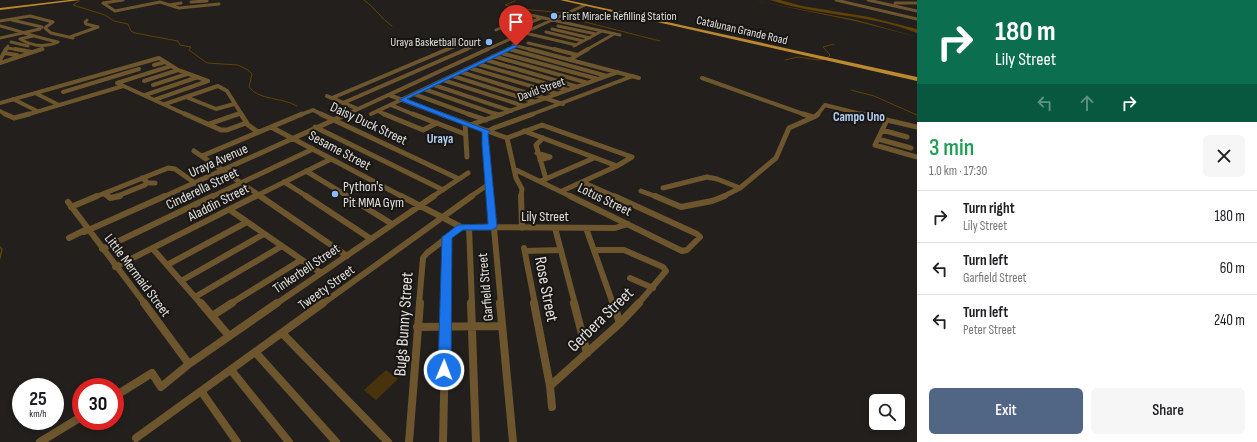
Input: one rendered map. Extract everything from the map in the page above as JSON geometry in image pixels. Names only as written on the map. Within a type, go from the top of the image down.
[{"type":"main road","points":[[0,10],[78,0]]},
{"type":"main road","name":"Catalunan Grande Road","points":[[562,0],[584,7],[917,79]]},
{"type":"street","points":[[123,0],[102,3],[114,11],[156,3],[180,2],[184,8]]},
{"type":"street","points":[[151,0],[156,3]]},
{"type":"street","points":[[166,3],[177,8],[184,8],[192,3],[206,0],[219,4],[192,3]]},
{"type":"street","points":[[836,0],[917,19]]},
{"type":"street","points":[[868,0],[917,11]]},
{"type":"street","points":[[894,0],[902,3]]},
{"type":"street","points":[[114,1],[125,9]]},
{"type":"street","points":[[142,2],[146,5]]},
{"type":"street","points":[[192,3],[214,2]]},
{"type":"street","points":[[852,4],[859,2]]},
{"type":"street","points":[[872,8],[885,4],[917,3]]},
{"type":"street","points":[[131,4],[136,7]]},
{"type":"street","name":"Uraya Avenue","points":[[69,238],[563,15],[584,7]]},
{"type":"street","points":[[526,14],[620,35]]},
{"type":"street","points":[[496,30],[530,15]]},
{"type":"street","points":[[0,20],[30,16],[53,22],[43,28],[0,39]]},
{"type":"street","points":[[507,32],[541,18]]},
{"type":"street","points":[[0,26],[6,20]]},
{"type":"street","points":[[6,20],[43,28],[51,33],[74,38]]},
{"type":"street","points":[[70,37],[98,27],[86,24],[85,22],[87,20]]},
{"type":"street","points":[[371,114],[494,56],[528,43],[565,23]]},
{"type":"street","points":[[510,24],[533,29]]},
{"type":"street","points":[[0,26],[22,30],[33,36],[58,42],[46,46],[26,42],[20,39],[33,36]]},
{"type":"street","points":[[558,26],[596,34]]},
{"type":"street","points":[[491,28],[520,35]]},
{"type":"street","points":[[552,29],[590,38]]},
{"type":"street","points":[[0,34],[22,30]]},
{"type":"street","points":[[564,52],[602,31]]},
{"type":"street","points":[[546,32],[583,41]]},
{"type":"street","points":[[525,33],[576,45]]},
{"type":"street","points":[[569,60],[614,34]]},
{"type":"street","points":[[0,39],[11,39],[44,49],[0,64]]},
{"type":"street","points":[[2,59],[11,39]]},
{"type":"street","points":[[540,46],[552,39]]},
{"type":"street","points":[[358,108],[329,97],[433,56],[466,40],[493,47]]},
{"type":"street","points":[[504,42],[639,78]]},
{"type":"street","points":[[552,49],[565,42]]},
{"type":"street","points":[[528,43],[577,55]]},
{"type":"street","points":[[343,103],[480,44]]},
{"type":"street","points":[[7,48],[33,52]]},
{"type":"street","points":[[508,50],[608,76]]},
{"type":"street","points":[[4,53],[17,55]]},
{"type":"street","points":[[501,53],[598,80]]},
{"type":"street","points":[[428,54],[458,63]]},
{"type":"street","points":[[494,56],[588,83]]},
{"type":"street","points":[[0,103],[159,58],[178,70],[208,81],[154,100]]},
{"type":"street","points":[[486,60],[578,87]]},
{"type":"street","points":[[154,65],[165,62]]},
{"type":"street","points":[[478,64],[568,90]]},
{"type":"street","points":[[131,66],[148,73]]},
{"type":"street","points":[[171,66],[117,83],[225,130],[246,123]]},
{"type":"street","points":[[448,68],[566,105]]},
{"type":"street","points":[[470,68],[558,94]]},
{"type":"street","points":[[63,92],[139,70]]},
{"type":"street","points":[[162,89],[144,81],[178,70]]},
{"type":"street","name":"David Street","points":[[468,124],[486,120],[618,72]]},
{"type":"street","points":[[153,85],[188,74]]},
{"type":"street","points":[[453,76],[535,102]]},
{"type":"street","points":[[487,131],[634,76]]},
{"type":"street","points":[[145,95],[198,77]]},
{"type":"street","points":[[702,78],[813,117]]},
{"type":"street","points":[[443,80],[524,106]]},
{"type":"street","points":[[88,84],[93,87]]},
{"type":"street","points":[[434,84],[511,111]]},
{"type":"street","points":[[0,110],[14,118],[123,86]]},
{"type":"street","points":[[164,104],[218,86],[227,91],[246,123],[258,132]]},
{"type":"street","points":[[55,88],[79,99]]},
{"type":"street","points":[[98,89],[104,92]]},
{"type":"street","points":[[424,89],[499,115]]},
{"type":"street","points":[[35,93],[59,105]]},
{"type":"street","points":[[414,94],[486,120]]},
{"type":"street","points":[[388,95],[507,138],[541,124],[632,157],[617,166],[562,191]]},
{"type":"street","points":[[186,97],[216,110],[234,104]]},
{"type":"street","points":[[13,99],[38,111]]},
{"type":"street","points":[[391,105],[465,134]]},
{"type":"street","points":[[641,191],[682,207],[719,198],[740,188],[776,158],[789,128],[813,117],[823,106],[828,105],[917,127]]},
{"type":"street","name":"Daisy Duck Street","points":[[271,127],[311,110],[459,178]]},
{"type":"street","points":[[378,111],[423,130],[437,123]]},
{"type":"street","points":[[209,124],[240,112]]},
{"type":"street","points":[[887,120],[875,145],[917,157]]},
{"type":"street","points":[[467,157],[465,134],[468,124]]},
{"type":"street","points":[[202,156],[271,127]]},
{"type":"street","name":"Sesame Street","points":[[271,127],[419,206],[465,227]]},
{"type":"street","name":"Daisy Duck Street","points":[[316,127],[443,190]]},
{"type":"street","points":[[882,130],[907,138]]},
{"type":"street","name":"Garfield Street","points":[[487,131],[485,133],[485,139],[492,227],[512,442]]},
{"type":"street","points":[[524,131],[617,166]]},
{"type":"street","points":[[507,138],[516,178],[522,189],[520,201],[522,228]]},
{"type":"street","points":[[543,138],[536,144],[544,180],[594,158]]},
{"type":"street","points":[[878,139],[912,148]]},
{"type":"street","name":"Cinderella Street","points":[[102,249],[313,149]]},
{"type":"street","points":[[194,151],[346,256]]},
{"type":"street","points":[[537,153],[553,157],[540,160]]},
{"type":"street","name":"Aladdin Street","points":[[115,267],[331,159]]},
{"type":"street","points":[[155,183],[147,183],[110,201],[104,194],[171,168],[194,182]]},
{"type":"street","name":"Lotus Street","points":[[514,169],[544,180],[562,191],[684,252],[688,250],[700,236],[582,182]]},
{"type":"street","points":[[306,171],[392,224]]},
{"type":"street","name":"Tinkerbell Street","points":[[124,390],[152,373],[161,387],[189,364],[229,336],[468,173]]},
{"type":"street","points":[[663,188],[707,177],[740,188]]},
{"type":"street","points":[[142,178],[147,183]]},
{"type":"street","points":[[284,182],[371,239]]},
{"type":"street","name":"Tweety Street","points":[[136,438],[171,414],[176,408],[283,334],[489,184]]},
{"type":"street","name":"Little Mermaid Street","points":[[104,194],[70,204],[87,230],[189,364]]},
{"type":"street","points":[[230,210],[321,274]]},
{"type":"street","points":[[167,265],[247,222]]},
{"type":"street","name":"Lily Street","points":[[465,227],[586,228],[619,227],[628,224]]},
{"type":"street","points":[[465,227],[472,326],[476,442]]},
{"type":"street","name":"Bugs Bunny Street","points":[[409,442],[423,258],[447,237],[465,227]]},
{"type":"street","points":[[555,228],[587,353]]},
{"type":"street","points":[[586,228],[620,323]]},
{"type":"street","points":[[180,281],[264,234]]},
{"type":"street","points":[[443,442],[447,237]]},
{"type":"street","points":[[195,297],[282,246]]},
{"type":"street","points":[[152,249],[229,336]]},
{"type":"street","name":"Rose Street","points":[[552,408],[550,386],[524,250],[561,250]]},
{"type":"street","name":"Gerbera Street","points":[[550,386],[620,323],[666,272],[665,269],[624,250],[594,250]]},
{"type":"street","points":[[212,316],[301,260]]},
{"type":"street","points":[[630,278],[653,288]]},
{"type":"street","points":[[417,327],[502,326]]},
{"type":"street","points":[[283,334],[388,442]]},
{"type":"street","points":[[256,352],[336,442]]},
{"type":"street","points":[[231,370],[289,442]]},
{"type":"street","points":[[201,391],[237,442]]},
{"type":"street","points":[[40,442],[72,422]]},
{"type":"shaded area","points":[[752,0],[857,20],[917,37],[855,21]]},
{"type":"shaded area","points":[[770,0],[780,0],[802,6],[869,17],[917,29],[917,33],[881,22],[807,9]]},
{"type":"shaded area","points":[[386,370],[398,379],[376,400],[364,390]]},
{"type":"waterway","points":[[364,0],[392,26]]},
{"type":"waterway","points":[[79,1],[73,5],[105,15],[114,21],[128,24],[131,31],[135,33],[178,41],[180,45],[191,47],[189,50],[207,63],[238,65],[248,70],[252,74],[249,87],[259,95],[285,101],[297,106]]},
{"type":"waterway","points":[[515,1],[505,5],[522,9],[564,13]]},
{"type":"waterway","points":[[569,15],[585,22],[660,41]]},
{"type":"waterway","points":[[827,58],[830,55],[823,47],[834,44]]},
{"type":"waterway","points":[[785,60],[798,57],[818,60],[825,59]]},
{"type":"waterway","points":[[851,90],[874,96],[917,115]]},
{"type":"waterway","points":[[0,247],[2,249],[0,258]]},
{"type":"place","name":"First Miracle Refilling Station","points":[[554,16]]},
{"type":"place","name":"Uraya Basketball Court","points":[[489,42]]},
{"type":"place","name":"Python's Pit MMA Gym","points":[[335,194]]},
{"type":"district","name":"Campo Uno","points":[[859,116]]},
{"type":"district","name":"Uraya","points":[[440,138]]},
{"type":"route","points":[[444,370],[447,237],[461,227],[492,227],[485,144],[485,133],[487,131],[402,100],[516,46]]}]
